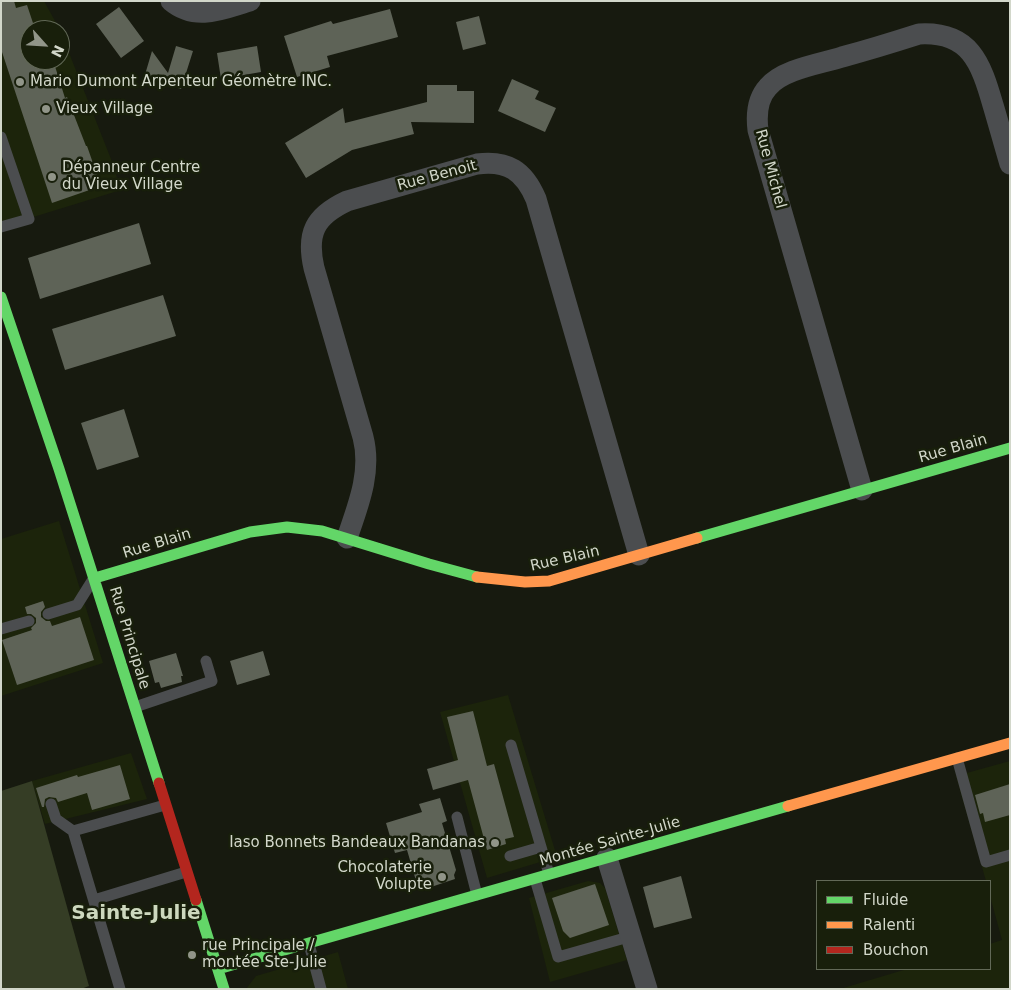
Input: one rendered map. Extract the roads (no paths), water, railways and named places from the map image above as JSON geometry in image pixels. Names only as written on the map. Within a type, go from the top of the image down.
[{"type":"street","points":[[171,1],[183,10],[193,13],[205,13],[250,1]]},
{"type":"street","name":"Rue Michel","points":[[862,490],[758,130],[757,118],[760,98],[775,80],[797,70],[919,34],[934,33],[944,35],[965,46],[981,67],[1010,164]]},
{"type":"street","name":"Rue Benoit","points":[[346,538],[361,494],[366,455],[363,437],[314,268],[310,239],[322,216],[333,207],[347,201],[477,164],[488,163],[499,164],[513,169],[523,176],[536,199],[638,555]]},
{"type":"street","name":"Rue Principale","points":[[1,297],[95,578],[224,989]]},
{"type":"street","name":"Rue Blain","points":[[95,578],[250,532],[268,528],[300,527],[346,538],[459,572],[496,581],[514,583],[549,581],[1010,448]]},
{"type":"street","name":"Montée Sainte-Julie","points":[[218,969],[1010,743]]},
{"type":"street","points":[[607,858],[647,989]]},
{"type":"lane","points":[[1,137],[29,219],[1,227]]},
{"type":"lane","points":[[48,614],[77,605],[95,578]]},
{"type":"lane","points":[[2,627],[29,620]]},
{"type":"lane","points":[[135,706],[212,681],[206,661]]},
{"type":"lane","points":[[511,745],[549,874]]},
{"type":"lane","points":[[957,758],[986,862],[1010,855]]},
{"type":"lane","points":[[52,804],[56,819],[73,831],[120,989]]},
{"type":"lane","points":[[73,831],[165,805]]},
{"type":"lane","points":[[457,818],[477,895]]},
{"type":"lane","points":[[510,856],[541,847]]},
{"type":"lane","points":[[94,900],[186,872]]},
{"type":"lane","points":[[535,878],[558,957],[632,936]]},
{"type":"lane","points":[[309,944],[321,989]]},
{"type":"place","name":"Mario Dumont Arpenteur Géomètre INC.","points":[[20,82]]},
{"type":"place","name":"Vieux Village","points":[[46,109]]},
{"type":"place","name":"Dépanneur Centre du Vieux Village","points":[[52,177]]},
{"type":"place","name":"Iaso Bonnets Bandeaux Bandanas","points":[[495,843]]},
{"type":"place","name":"Chocolaterie Volupte","points":[[442,877]]},
{"type":"place","name":"rue Principale / montée Ste-Julie","points":[[192,955]]},
{"type":"district","name":"Sainte-Julie","points":[[136,914]]}]
